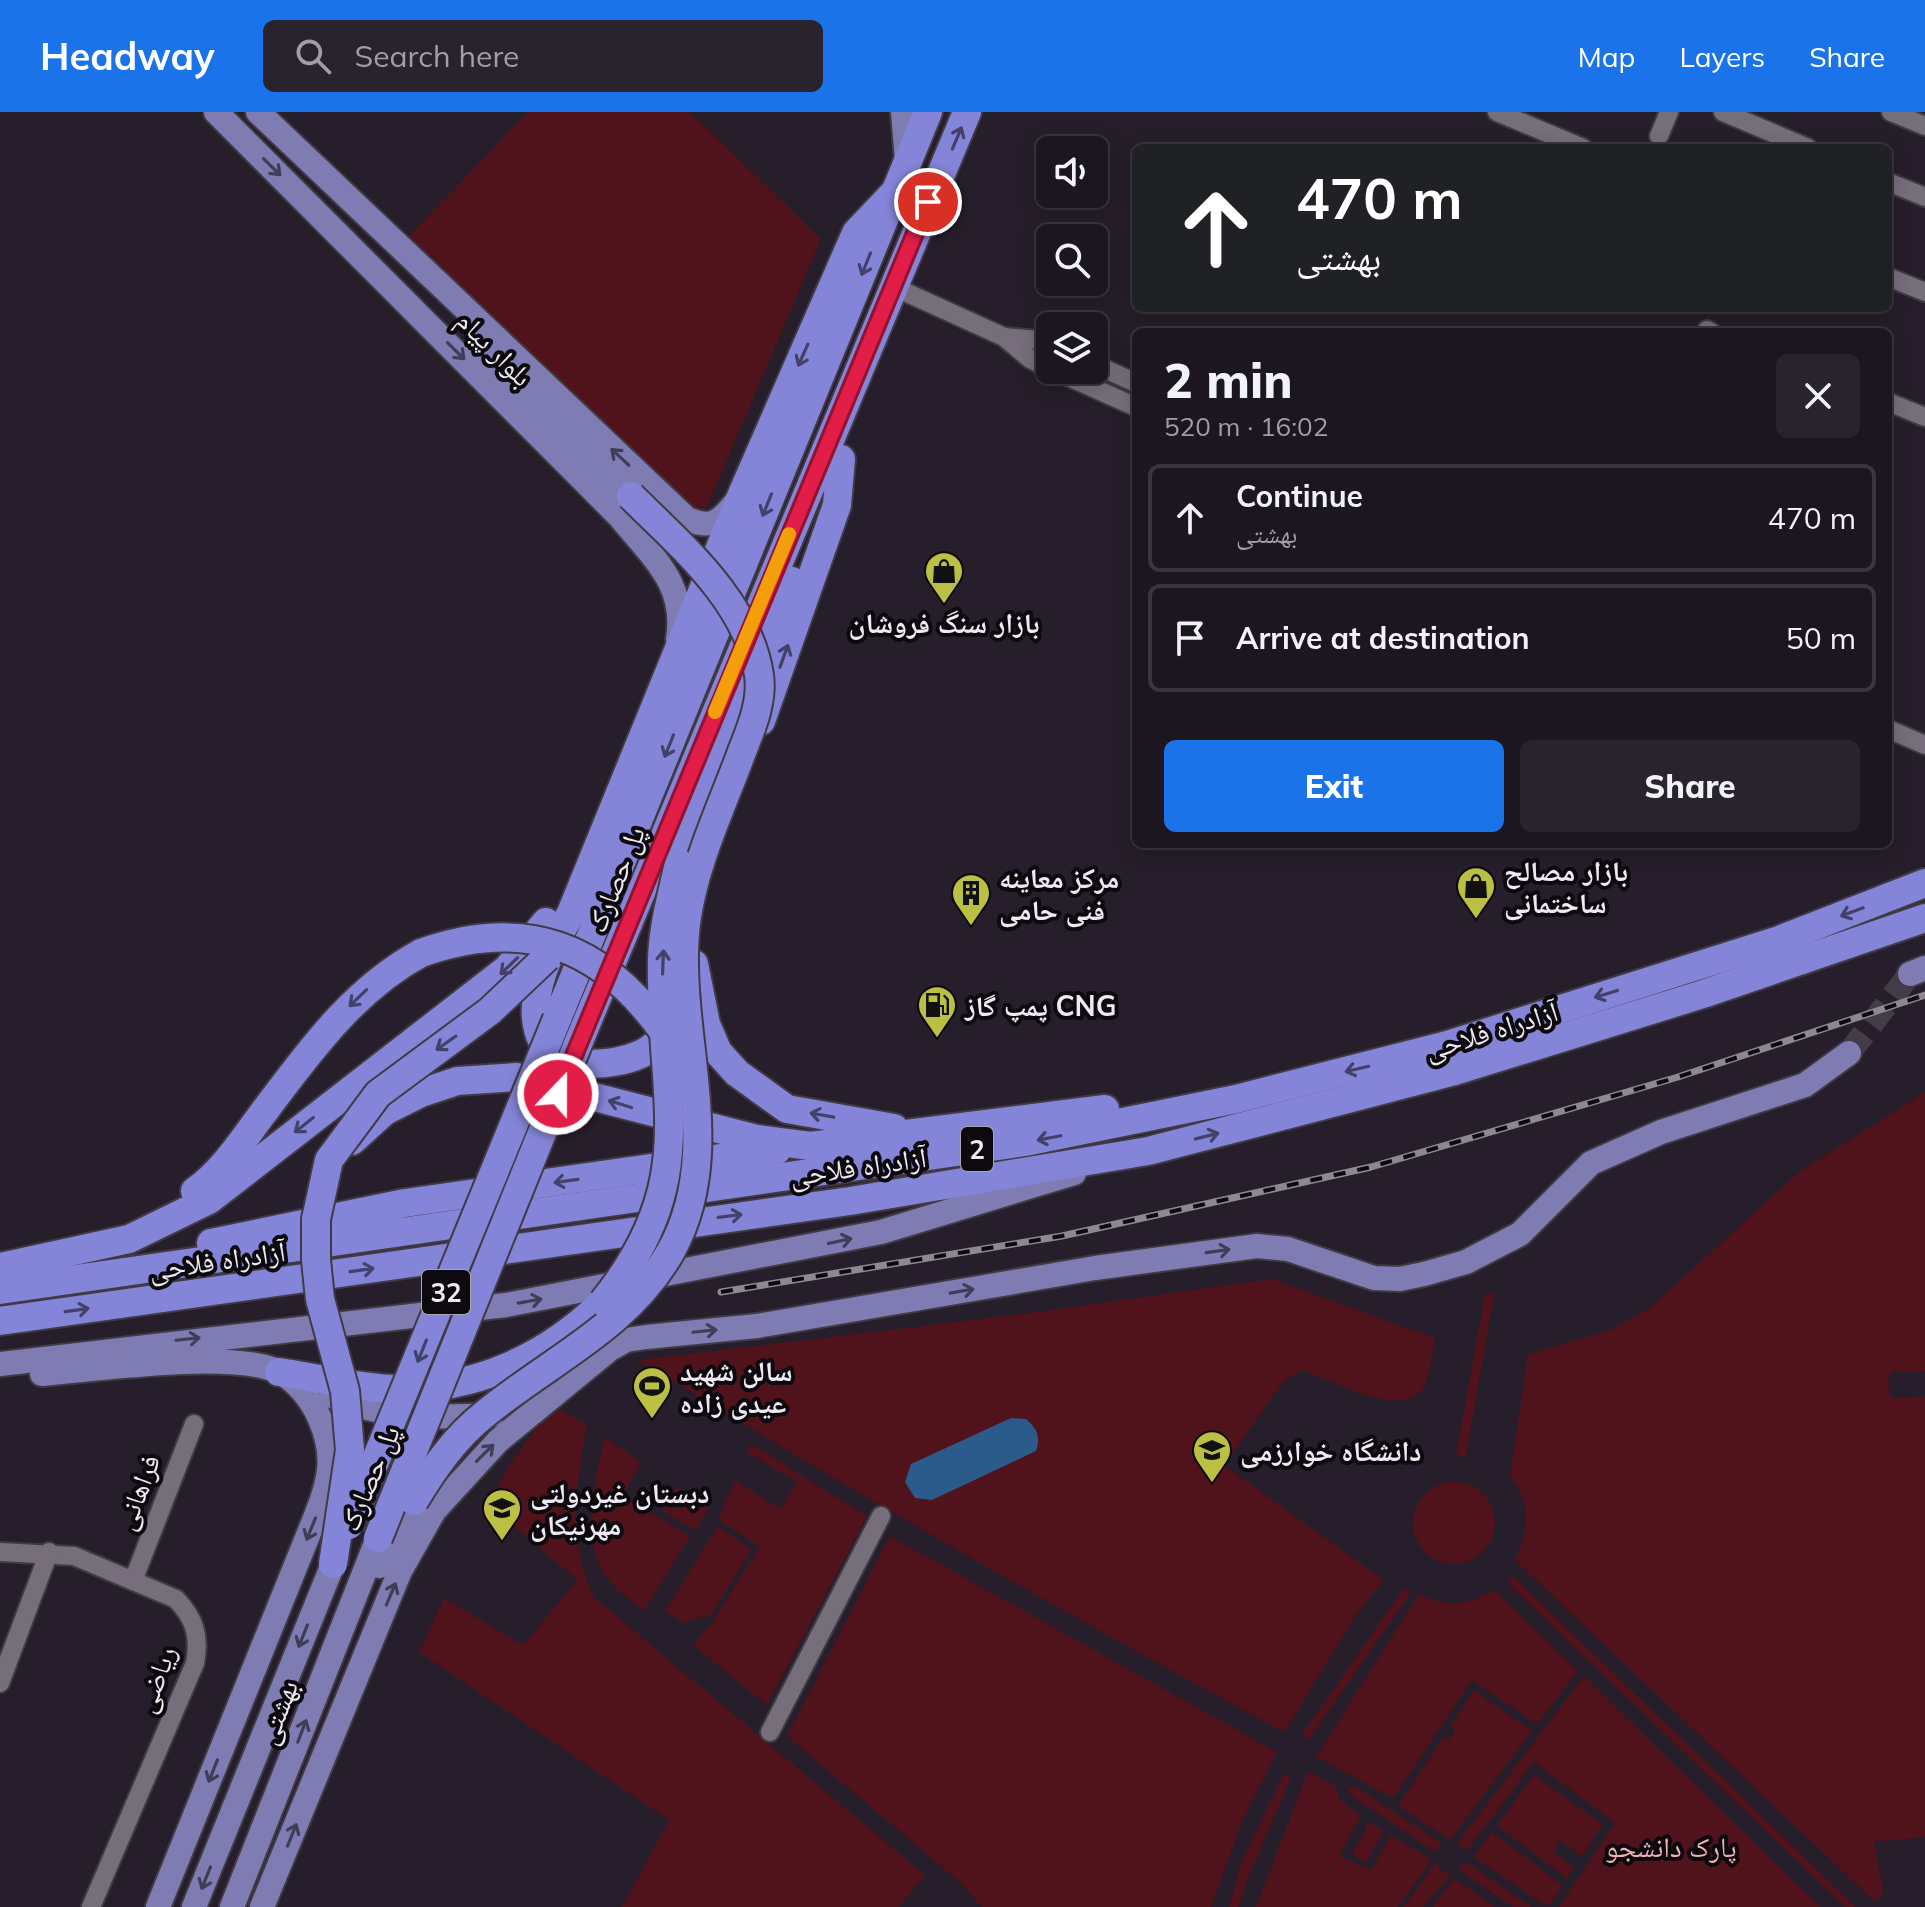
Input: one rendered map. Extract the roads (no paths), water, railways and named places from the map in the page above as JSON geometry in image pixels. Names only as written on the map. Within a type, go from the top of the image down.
[{"type":"highway","name":"32","points":[[895,192],[928,112]]},
{"type":"highway","name":"32","points":[[892,286],[967,112]]},
{"type":"highway","points":[[695,980],[682,1013],[662,1040],[642,1054],[619,1061],[577,1063],[551,1051],[541,1039],[537,1002],[547,957],[571,913],[742,494],[856,233],[895,192]]},
{"type":"highway","name":"پل حصارک","points":[[333,1564],[895,192]]},
{"type":"highway","points":[[279,1372],[392,1389],[445,1386],[480,1379],[511,1367],[559,1338],[603,1302],[645,1243],[665,1188],[671,1124],[665,1067],[662,956],[679,863],[883,355],[892,286]]},
{"type":"highway","name":"پل حصارک","points":[[378,1538],[582,1034],[892,286]]},
{"type":"highway","points":[[841,459],[837,505],[697,906],[693,941],[695,980],[718,1052],[737,1073],[787,1109],[926,1134]]},
{"type":"highway","points":[[424,1506],[445,1453],[463,1433],[518,1389],[606,1328],[651,1281],[671,1251],[689,1205],[697,1161],[695,1093],[684,971],[689,904],[702,855],[756,712],[759,678],[751,646],[723,596],[698,563],[635,501]]},
{"type":"highway","points":[[0,1267],[129,1239],[209,1200],[507,969],[553,913],[578,862],[603,835]]},
{"type":"highway","name":"آزادراه فلاحی","points":[[0,1290],[1025,1142],[1167,1115],[1447,1045],[1779,940],[1925,883]]},
{"type":"highway","name":"آزادراه فلاحی","points":[[0,1321],[850,1201],[1148,1151],[1455,1071],[1703,994],[1925,918]]},
{"type":"highway","points":[[129,1239],[202,1187],[341,1014],[378,979],[421,953],[452,942],[500,936],[538,938],[571,950],[620,981],[653,1016],[679,1057],[695,1093]]},
{"type":"highway","points":[[333,1564],[350,1450],[345,1391],[320,1299],[316,1260],[316,1219],[329,1160],[378,1094],[490,1011],[547,957]]},
{"type":"highway","points":[[329,1160],[385,1111],[421,1093],[457,1081],[517,1077],[757,1139],[810,1146]]},
{"type":"highway","points":[[0,1277],[205,1244],[405,1203],[1304,1081]]},
{"type":"main road","name":"بلوار پیام","points":[[216,112],[635,501],[687,519]]},
{"type":"main road","points":[[258,112],[288,144],[334,203],[635,501]]},
{"type":"main road","points":[[903,112],[907,163]]},
{"type":"main road","points":[[655,560],[654,545],[659,531],[672,522],[687,519],[710,526],[719,522],[742,494]]},
{"type":"main road","name":"بلوار پیام","points":[[635,501],[655,560],[675,588],[680,602],[676,654]]},
{"type":"main road","points":[[262,1907],[424,1506],[539,1406],[626,1340],[757,1326],[1095,1268],[1257,1246],[1288,1249],[1374,1278],[1400,1279],[1424,1274],[1466,1262],[1520,1234],[1591,1163],[1661,1132],[1805,1085],[1849,1053]]},
{"type":"main road","points":[[0,1364],[506,1305],[705,1269],[881,1232],[1148,1151]]},
{"type":"main road","points":[[0,1378],[176,1363],[255,1364],[363,1407],[413,1416],[491,1415],[539,1406]]},
{"type":"main road","points":[[158,1907],[329,1482],[332,1455],[312,1401],[279,1372]]},
{"type":"main road","points":[[332,1455],[363,1425],[385,1420],[411,1423],[434,1446],[437,1485],[341,1630]]},
{"type":"main road","name":"بهشتى","points":[[232,1907],[378,1538]]},
{"type":"main road","name":"بهشتى","points":[[194,1907],[333,1564]]},
{"type":"street","points":[[1497,112],[1573,144]]},
{"type":"street","points":[[1659,136],[1669,112]]},
{"type":"street","points":[[1723,112],[1799,144]]},
{"type":"street","points":[[1891,112],[1925,126]]},
{"type":"street","points":[[1892,184],[1925,197]]},
{"type":"street","points":[[1892,279],[1925,292]]},
{"type":"street","points":[[892,286],[1004,337],[1036,343]]},
{"type":"street","points":[[1004,337],[1036,362]]},
{"type":"street","points":[[1108,370],[1132,381]]},
{"type":"street","points":[[1085,384],[1132,405]]},
{"type":"street","points":[[1892,404],[1925,417]]},
{"type":"street","points":[[1892,731],[1925,745]]},
{"type":"street","name":"فراهانی","points":[[133,1581],[194,1424]]},
{"type":"street","points":[[770,1732],[881,1516]]},
{"type":"street","name":"ریاضی","points":[[0,1552],[49,1552],[74,1556],[176,1599],[188,1612],[196,1628],[198,1645],[195,1663],[91,1907]]},
{"type":"street","points":[[0,1683],[49,1552]]},
{"type":"water","points":[[1011,1418],[1026,1419],[1033,1426],[1038,1437],[1036,1451],[932,1500],[915,1498],[905,1482],[911,1464]]},
{"type":"tunnel","points":[[1849,1053],[1910,974]]},
{"type":"railway","points":[[721,1292],[1062,1236],[1371,1167],[1678,1077],[1925,995]]},
{"type":"place","name":"بازار سنگ فروشان","points":[[944,605]]},
{"type":"place","name":"بازار مصالح ساختمانی","points":[[1476,920]]},
{"type":"place","name":"مرکز معاینه فنی حامی","points":[[971,927]]},
{"type":"place","name":"پمپ گاز CNG","points":[[937,1039]]},
{"type":"place","name":"سالن شهید عیدی زاده","points":[[652,1420]]},
{"type":"place","name":"دانشگاه خوارزمی","points":[[1212,1484]]},
{"type":"place","name":"دبستان غیردولتی مهرنیکان","points":[[502,1542]]},
{"type":"park label","name":"پارک دانشجو","points":[[1671,1846]]}]
